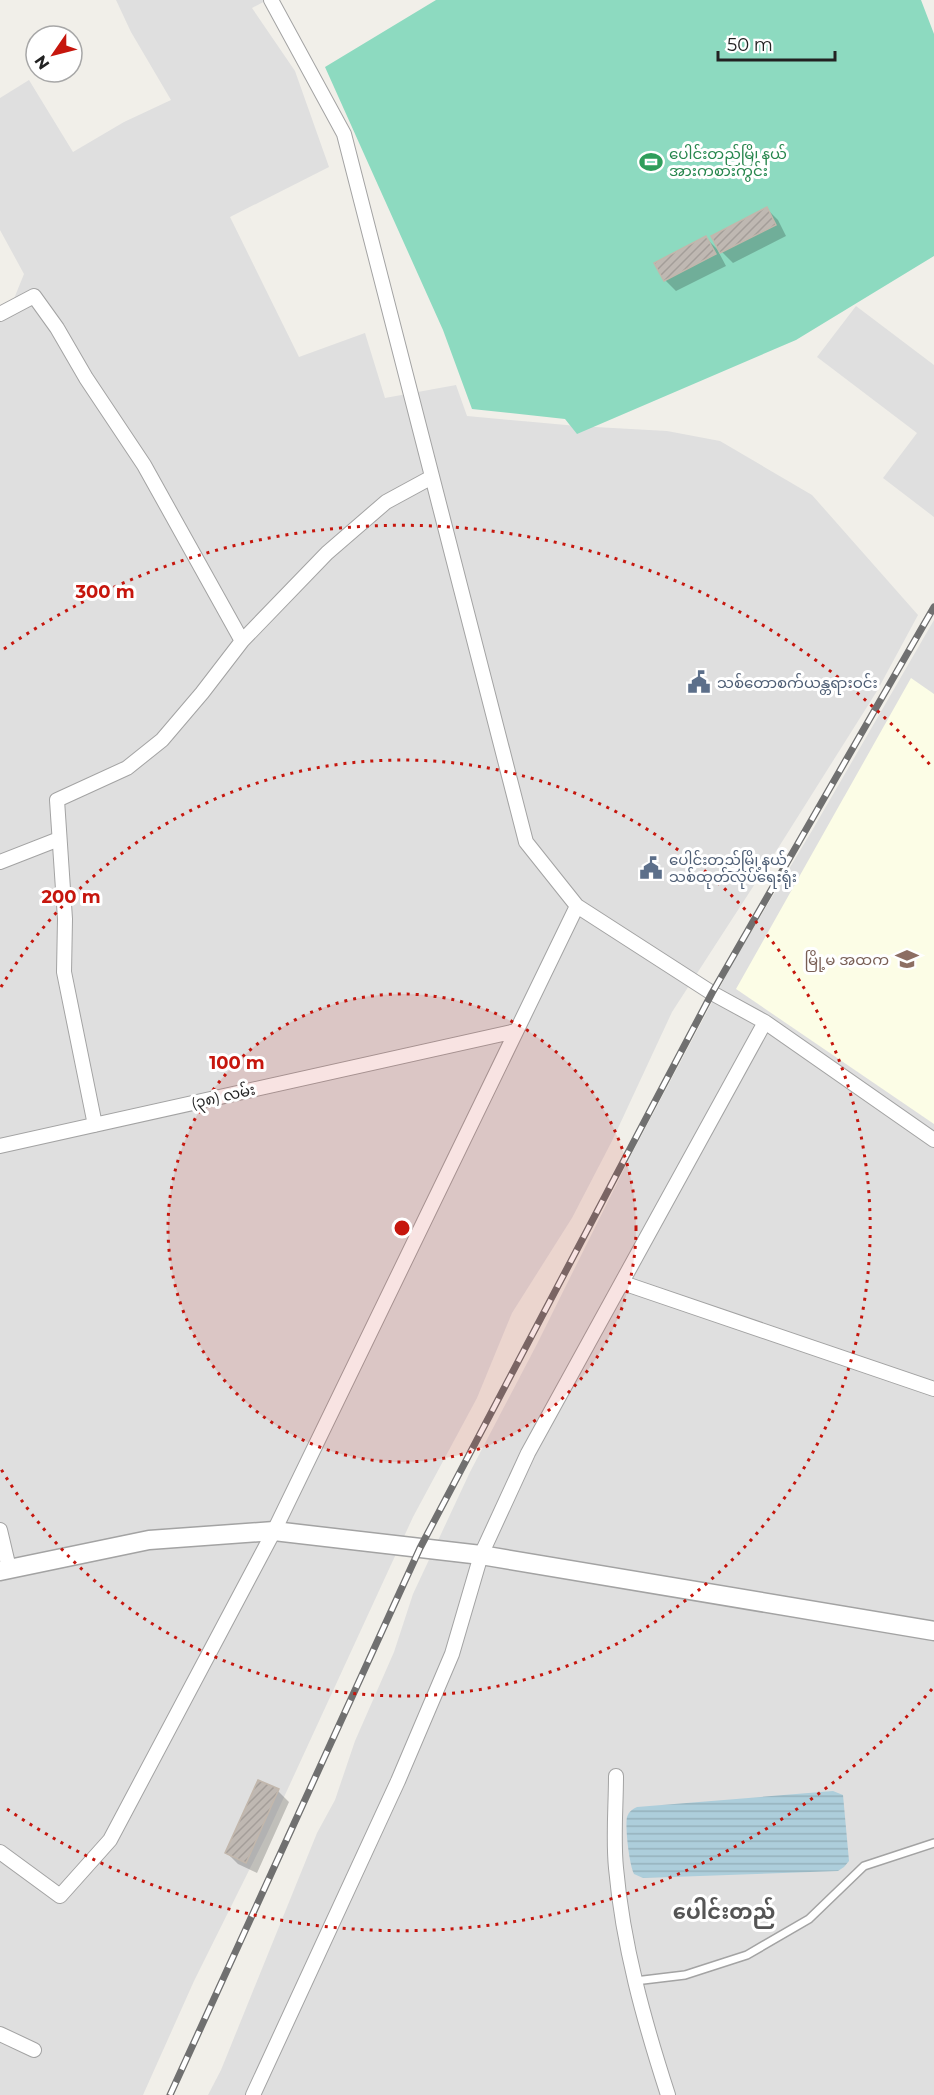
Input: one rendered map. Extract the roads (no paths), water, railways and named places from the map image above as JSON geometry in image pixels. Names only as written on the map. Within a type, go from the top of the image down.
[{"type":"street","points":[[271,0],[344,134],[526,842],[577,906],[712,993],[765,1022],[934,1140]]},
{"type":"street","points":[[0,314],[34,296],[57,328],[86,378],[144,465],[243,641]]},
{"type":"street","points":[[95,1125],[64,972],[65,919],[57,800],[127,768],[162,740],[243,641],[327,553],[386,502],[432,477]]},
{"type":"street","points":[[0,862],[59,839]]},
{"type":"street","points":[[0,1852],[60,1896],[110,1840],[274,1531],[577,906]]},
{"type":"street","points":[[253,2095],[398,1781],[452,1654],[481,1555],[528,1453],[765,1022]]},
{"type":"street","name":"(၃၈) လမ်း","points":[[0,1146],[516,1031]]},
{"type":"street","points":[[623,1283],[934,1389]]},
{"type":"street","points":[[0,1530],[5,1569],[149,1540],[274,1531],[481,1555],[934,1631]]},
{"type":"street","points":[[616,1776],[616,1866],[624,1932],[643,2017],[668,2095]]},
{"type":"street","points":[[0,2034],[33,2050]]},
{"type":"lane","points":[[635,1981],[685,1975],[747,1955],[808,1919],[864,1866],[934,1844]]},
{"type":"water","points":[[833,1791],[843,1795],[849,1861],[838,1871],[643,1878],[634,1874],[629,1854],[627,1817],[637,1807]]},
{"type":"railway","points":[[170,2095],[420,1548],[712,993],[934,607]]},
{"type":"place","name":"‌ပေါင်းတည်မြို့နယ် အားကစားကွင်း","points":[[651,162]]},
{"type":"place","name":"သစ်တောစက်ယန္တရားဝင်း","points":[[699,682]]},
{"type":"place","name":"ပေါင်းတည်မြို့နယ် သစ်ထုတ်လုပ်ရေးရုံး","points":[[651,868]]},
{"type":"place","name":"မြို့မ အထက","points":[[907,959]]},
{"type":"district","name":"ပေါင်းတည်","points":[[724,1911]]}]
